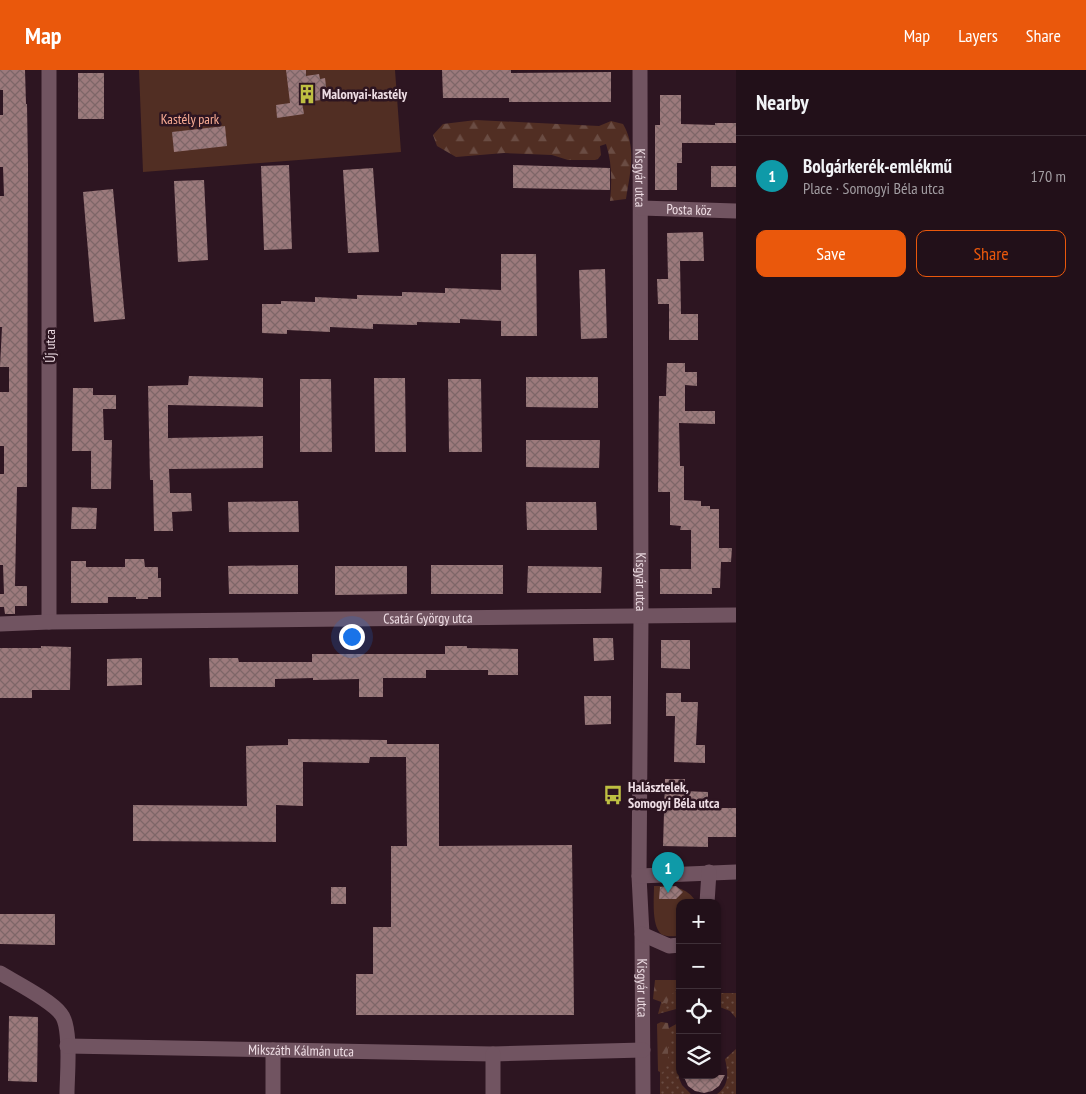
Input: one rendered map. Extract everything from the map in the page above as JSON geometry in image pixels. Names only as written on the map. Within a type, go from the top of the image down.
[{"type":"street","name":"Új utca","points":[[49,70],[49,622]]},
{"type":"street","name":"Kisgyár utca","points":[[640,70],[641,616],[639,876],[642,934],[643,1094]]},
{"type":"street","name":"Posta köz","points":[[641,208],[736,212]]},
{"type":"street","name":"Csatár György utca","points":[[0,624],[736,614]]},
{"type":"street","points":[[707,899],[709,872]]},
{"type":"street","points":[[639,876],[736,872]]},
{"type":"street","points":[[642,934],[669,946],[676,945]]},
{"type":"street","points":[[0,973],[53,1006],[62,1014],[67,1026],[67,1094]]},
{"type":"street","name":"Mikszáth Kálmán utca","points":[[67,1046],[493,1054],[642,1050]]},
{"type":"street","points":[[273,1050],[273,1094]]},
{"type":"street","points":[[493,1054],[493,1094]]},
{"type":"green space","name":"Kastély park","points":[[139,70],[395,70],[401,152],[143,172]]},
{"type":"green space","points":[[476,120],[599,126],[611,121],[623,124],[630,142],[631,151],[626,199],[610,201],[611,172],[606,144],[600,146],[601,155],[595,160],[568,160],[552,155],[504,153],[456,157],[437,146],[433,135],[443,124]]},
{"type":"green space","points":[[654,886],[679,888],[689,893],[694,899],[676,899],[676,936],[663,935],[659,932],[654,913]]},
{"type":"green space","points":[[655,980],[676,980],[676,991],[670,995],[667,1004],[653,999]]},
{"type":"green space","points":[[664,992],[676,992],[676,1009],[658,1014]]},
{"type":"green space","points":[[721,993],[736,993],[736,1018],[730,1011],[721,1008]]},
{"type":"green space","points":[[661,1022],[668,1023],[670,1036],[668,1062],[662,1073],[658,1071],[657,1024]]},
{"type":"green space","points":[[676,1024],[676,1079],[679,1079],[682,1085],[691,1094],[660,1094],[660,1027],[669,1028]]},
{"type":"green space","points":[[736,1049],[736,1094],[717,1094],[724,1087],[727,1078],[725,1059]]},
{"type":"building","points":[[0,70],[25,70],[27,104],[27,487],[17,487],[15,586],[27,586],[27,606],[15,606],[15,614],[5,614],[4,607],[0,607],[0,594],[4,594],[3,565],[0,565],[0,474],[4,474],[4,446],[0,446],[0,392],[9,392],[9,367],[0,367],[2,327],[0,327],[0,196],[4,196],[3,167],[0,167],[0,115],[3,115],[3,90],[0,90]]},
{"type":"building","name":"Malonyai-kastély","points":[[286,70],[306,70],[306,76],[319,74],[320,79],[325,78],[327,94],[321,94],[322,100],[302,102],[304,114],[277,118],[276,105],[290,103]]},
{"type":"building","points":[[442,70],[511,70],[511,73],[611,72],[611,102],[509,102],[509,98],[443,98]]},
{"type":"building","points":[[78,73],[104,73],[104,119],[78,119]]},
{"type":"building","points":[[660,95],[681,95],[681,124],[715,125],[715,123],[736,123],[736,143],[682,143],[682,163],[677,163],[677,190],[655,190],[655,125],[660,125]]},
{"type":"building","points":[[225,126],[227,146],[174,152],[172,132]]},
{"type":"building","points":[[289,165],[292,249],[264,250],[261,166]]},
{"type":"building","points":[[513,165],[610,168],[610,190],[513,188]]},
{"type":"building","points":[[711,166],[736,166],[736,187],[711,187]]},
{"type":"building","points":[[373,168],[379,252],[348,253],[343,170]]},
{"type":"building","points":[[204,180],[208,260],[178,262],[174,181]]},
{"type":"building","points":[[113,189],[125,319],[94,322],[83,192]]},
{"type":"building","points":[[703,232],[704,261],[680,261],[681,314],[698,314],[698,340],[669,340],[669,304],[658,304],[657,279],[668,279],[667,233]]},
{"type":"building","points":[[501,254],[536,254],[537,336],[501,336],[501,321],[460,319],[460,323],[417,322],[417,325],[373,324],[373,329],[330,327],[330,332],[287,330],[287,334],[262,333],[262,304],[281,304],[281,301],[315,302],[315,297],[357,299],[357,295],[402,296],[402,292],[445,293],[445,288],[501,290]]},
{"type":"building","points":[[605,269],[607,338],[581,339],[579,270]]},
{"type":"building","points":[[667,363],[685,363],[685,372],[697,372],[697,386],[685,385],[685,411],[715,411],[715,424],[679,423],[680,466],[684,466],[684,500],[701,501],[701,506],[719,509],[719,548],[732,548],[731,562],[721,562],[720,588],[712,588],[712,594],[660,594],[660,569],[691,569],[691,530],[680,530],[681,526],[670,525],[670,492],[658,492],[659,396],[666,396]]},
{"type":"building","points":[[189,376],[263,378],[263,407],[168,405],[168,438],[263,436],[263,468],[169,469],[170,493],[191,493],[192,511],[172,512],[173,531],[154,531],[153,480],[150,480],[148,386],[188,385]]},
{"type":"building","points":[[526,377],[598,377],[598,408],[526,407]]},
{"type":"building","points":[[374,378],[405,378],[406,452],[375,452]]},
{"type":"building","points":[[300,379],[331,379],[332,452],[300,452]]},
{"type":"building","points":[[448,379],[481,379],[482,452],[449,452]]},
{"type":"building","points":[[73,388],[93,388],[93,395],[116,395],[116,409],[103,409],[104,440],[112,440],[111,489],[91,489],[91,451],[72,451]]},
{"type":"building","points":[[526,440],[600,440],[599,468],[526,467]]},
{"type":"building","points":[[298,501],[299,532],[229,532],[228,502]]},
{"type":"building","points":[[526,502],[596,502],[597,530],[527,530]]},
{"type":"building","points":[[72,507],[97,508],[96,529],[71,529]]},
{"type":"building","points":[[125,559],[144,559],[145,567],[158,567],[158,578],[161,578],[161,597],[136,599],[136,597],[108,597],[108,603],[71,603],[71,561],[86,561],[86,567],[125,567]]},
{"type":"building","points":[[298,565],[298,594],[229,594],[228,566]]},
{"type":"building","points":[[431,565],[503,565],[503,594],[431,594]]},
{"type":"building","points":[[335,566],[407,566],[407,594],[335,595]]},
{"type":"building","points":[[528,566],[602,567],[601,593],[527,593]]},
{"type":"building","points":[[593,638],[613,638],[614,660],[594,661]]},
{"type":"building","points":[[661,640],[690,640],[690,669],[661,668]]},
{"type":"building","points":[[41,646],[71,647],[70,690],[32,690],[32,698],[0,698],[0,648],[41,648]]},
{"type":"building","points":[[445,646],[518,649],[518,675],[488,675],[488,670],[426,670],[426,678],[383,678],[383,697],[359,697],[359,679],[275,679],[275,687],[210,687],[209,658],[238,658],[239,662],[312,662],[312,654],[445,654]]},
{"type":"building","points":[[142,658],[142,685],[107,686],[107,659]]},
{"type":"building","points":[[666,693],[681,693],[681,702],[698,702],[696,745],[705,745],[705,763],[674,762],[675,716],[666,716]]},
{"type":"building","points":[[584,696],[611,696],[611,724],[585,725]]},
{"type":"building","points":[[288,739],[387,740],[387,744],[439,744],[439,846],[572,845],[574,1015],[356,1015],[356,974],[373,974],[373,927],[391,927],[391,846],[407,846],[406,757],[370,757],[369,763],[303,762],[303,806],[276,805],[276,842],[133,841],[133,805],[247,806],[246,746],[288,745]]},
{"type":"building","points":[[665,779],[685,779],[684,791],[708,792],[708,808],[736,808],[736,837],[708,837],[708,847],[663,846]]},
{"type":"building","points":[[676,886],[683,892],[676,899],[659,899],[660,887]]},
{"type":"building","points":[[331,887],[346,887],[346,904],[331,904]]},
{"type":"building","points":[[0,914],[55,914],[55,945],[0,944]]},
{"type":"building","points":[[9,1016],[38,1017],[37,1082],[8,1081]]},
{"type":"building","points":[[721,1075],[725,1075],[719,1086],[712,1091],[704,1093],[695,1091],[688,1086],[685,1079],[721,1079]]},
{"type":"place","name":"Malonyai-kastély","points":[[307,94]]},
{"type":"place","name":"Halásztelek, Somogyi Béla utca","points":[[613,795]]},
{"type":"place","name":"Bolgárkerék-emlékmű","points":[[668,893]]}]
